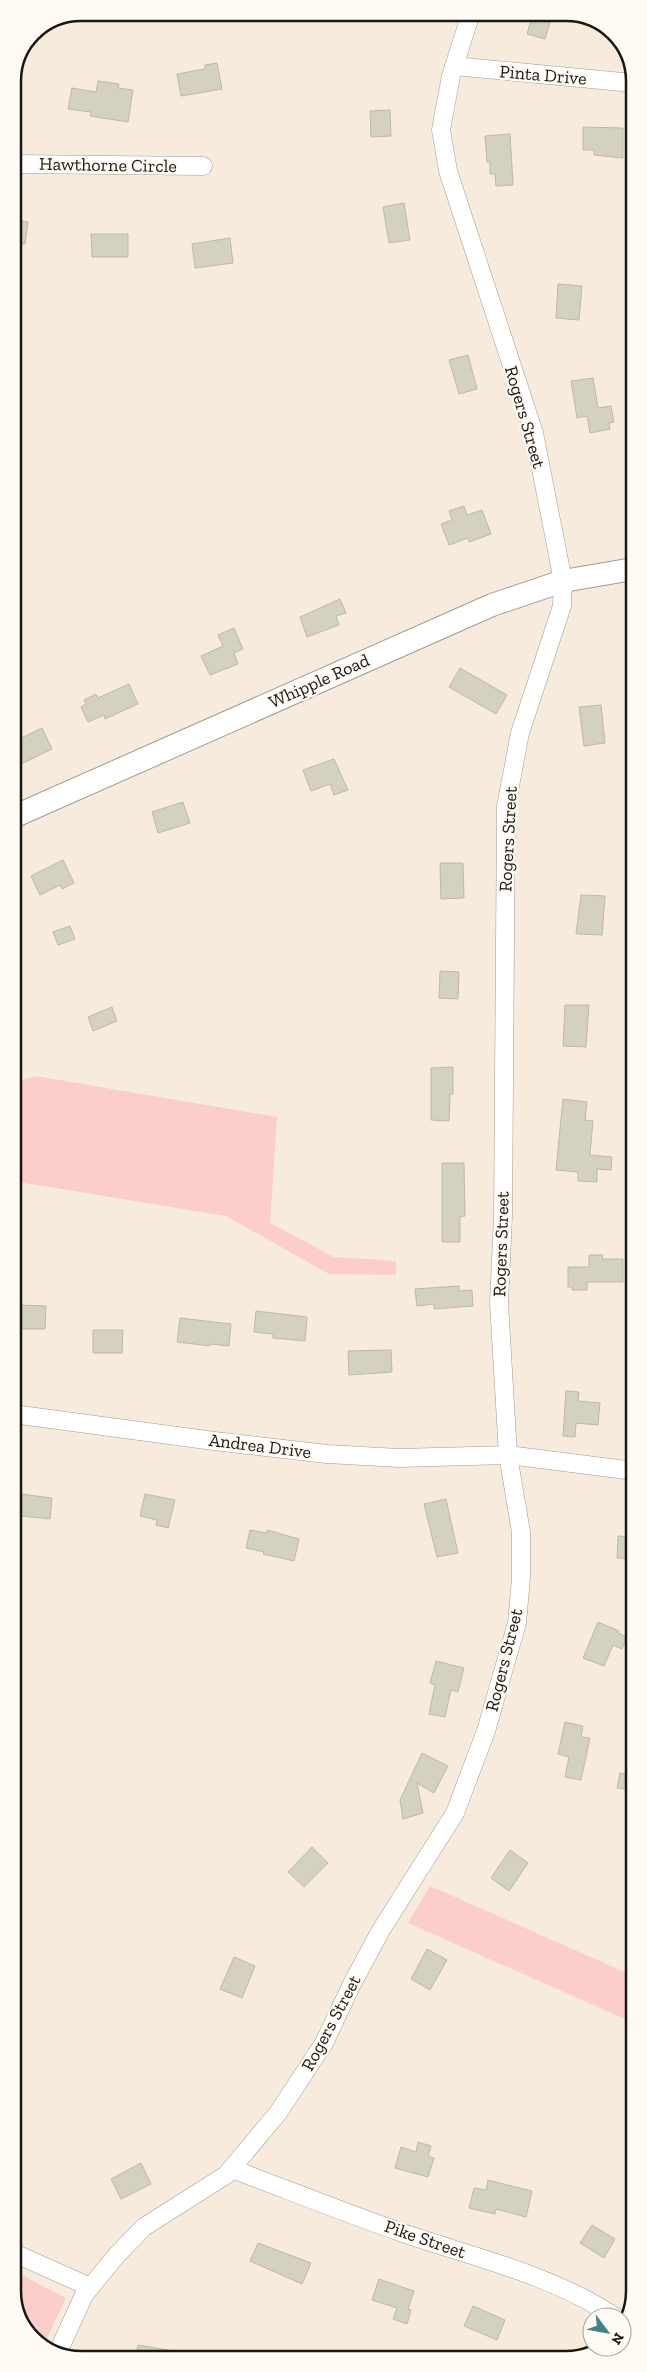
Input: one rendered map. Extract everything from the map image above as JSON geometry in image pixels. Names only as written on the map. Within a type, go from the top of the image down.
[{"type":"main road","name":"Whipple Road","points":[[21,813],[492,605],[563,581],[626,570]]},
{"type":"street","name":"Rogers Street","points":[[60,2347],[84,2295],[116,2256],[144,2228],[226,2175],[232,2169],[278,2112],[324,2042],[381,1930],[455,1813],[486,1731],[517,1623],[522,1532],[508,1455],[502,1380],[499,1304],[503,1216],[506,803],[520,733],[562,606],[563,581],[534,433],[448,171],[441,130],[454,66],[468,21]]},
{"type":"street","name":"Pinta Drive","points":[[454,66],[626,82]]},
{"type":"street","name":"Hawthorne Circle","points":[[21,164],[204,166]]},
{"type":"street","name":"Andrea Drive","points":[[21,1415],[327,1454],[399,1458],[508,1455],[626,1470]]},
{"type":"street","name":"Pike Street","points":[[232,2169],[399,2232],[504,2265],[560,2286],[597,2307]]},
{"type":"street","points":[[21,2256],[90,2287]]},
{"type":"shaded area","points":[[36,1076],[277,1117],[270,1223],[334,1257],[396,1261],[396,1275],[329,1274],[226,1216],[21,1182],[21,1081]]},
{"type":"shaded area","points":[[430,1886],[626,1972],[626,2019],[408,1923]]},
{"type":"shaded area","points":[[21,2275],[66,2298],[47,2340],[29,2321],[22,2302]]},
{"type":"building","points":[[531,21],[551,21],[545,39],[527,34]]},
{"type":"building","points":[[217,63],[222,89],[181,96],[177,74],[205,69],[205,65]]},
{"type":"building","points":[[98,81],[119,84],[118,88],[133,90],[128,122],[90,116],[91,112],[68,109],[72,88],[96,92]]},
{"type":"building","points":[[390,110],[391,136],[371,137],[370,111]]},
{"type":"building","points":[[583,127],[623,128],[623,158],[594,155],[594,150],[583,150]]},
{"type":"building","points":[[510,134],[513,185],[496,186],[495,174],[490,174],[490,162],[487,162],[485,136]]},
{"type":"building","points":[[404,203],[410,240],[389,243],[383,207]]},
{"type":"building","points":[[21,221],[28,222],[25,244],[21,244]]},
{"type":"building","points":[[91,234],[128,234],[128,257],[92,257]]},
{"type":"building","points":[[230,238],[233,263],[195,268],[192,244]]},
{"type":"building","points":[[558,284],[582,286],[579,320],[556,318]]},
{"type":"building","points":[[468,355],[477,389],[459,394],[449,360]]},
{"type":"building","points":[[593,378],[598,408],[611,406],[614,422],[609,423],[610,429],[590,433],[587,416],[577,418],[571,381]]},
{"type":"building","points":[[464,506],[467,515],[482,510],[491,534],[469,542],[468,538],[449,545],[441,524],[452,520],[449,511]]},
{"type":"building","points":[[340,599],[346,613],[336,616],[339,625],[307,637],[300,617]]},
{"type":"building","points":[[234,628],[243,649],[234,653],[238,664],[210,675],[201,656],[223,646],[218,635]]},
{"type":"building","points":[[460,668],[507,695],[496,714],[449,687]]},
{"type":"building","points":[[129,684],[138,704],[105,719],[104,715],[88,722],[81,707],[86,704],[84,700],[96,694],[98,698]]},
{"type":"building","points":[[601,705],[605,743],[584,746],[579,707]]},
{"type":"building","points":[[42,728],[52,749],[21,764],[21,738]]},
{"type":"building","points":[[334,759],[348,790],[334,795],[330,784],[311,791],[303,770]]},
{"type":"building","points":[[183,802],[190,823],[158,833],[152,812]]},
{"type":"building","points":[[63,860],[74,883],[62,889],[60,885],[40,895],[31,876]]},
{"type":"building","points":[[440,863],[463,863],[464,898],[441,899]]},
{"type":"building","points":[[581,895],[605,896],[602,935],[576,934]]},
{"type":"building","points":[[70,926],[75,939],[58,945],[53,932]]},
{"type":"building","points":[[440,971],[459,972],[458,999],[439,998]]},
{"type":"building","points":[[565,1005],[589,1005],[586,1047],[563,1046]]},
{"type":"building","points":[[112,1007],[117,1021],[93,1031],[88,1017]]},
{"type":"building","points":[[453,1067],[453,1094],[450,1094],[449,1121],[431,1120],[431,1068]]},
{"type":"building","points":[[563,1099],[587,1102],[585,1120],[593,1121],[590,1155],[612,1157],[611,1170],[597,1169],[597,1182],[578,1181],[578,1172],[556,1170]]},
{"type":"building","points":[[442,1163],[464,1163],[465,1216],[460,1217],[460,1242],[442,1242]]},
{"type":"building","points":[[589,1255],[603,1255],[602,1259],[623,1259],[623,1282],[587,1282],[587,1290],[572,1290],[572,1287],[568,1287],[568,1267],[589,1267]]},
{"type":"building","points":[[459,1286],[459,1291],[472,1290],[473,1306],[434,1309],[434,1304],[417,1306],[415,1289]]},
{"type":"building","points":[[21,1305],[46,1306],[45,1329],[21,1329]]},
{"type":"building","points":[[256,1311],[307,1317],[305,1341],[273,1338],[273,1334],[254,1332]]},
{"type":"building","points":[[180,1318],[231,1324],[229,1346],[177,1342]]},
{"type":"building","points":[[93,1330],[123,1330],[122,1353],[93,1353]]},
{"type":"building","points":[[391,1350],[392,1372],[349,1375],[348,1351]]},
{"type":"building","points":[[566,1391],[579,1392],[578,1401],[600,1403],[598,1425],[576,1423],[575,1437],[563,1436]]},
{"type":"building","points":[[21,1494],[52,1498],[50,1519],[21,1516]]},
{"type":"building","points":[[145,1494],[175,1500],[168,1528],[156,1525],[157,1520],[140,1516]]},
{"type":"building","points":[[446,1499],[458,1553],[437,1557],[424,1504]]},
{"type":"building","points":[[250,1530],[267,1533],[267,1530],[299,1539],[294,1561],[246,1548]]},
{"type":"building","points":[[618,1536],[626,1536],[626,1559],[617,1558]]},
{"type":"building","points":[[598,1622],[619,1631],[618,1633],[626,1637],[622,1649],[613,1645],[604,1666],[583,1658]]},
{"type":"building","points":[[436,1661],[464,1668],[458,1692],[451,1690],[445,1717],[429,1714],[435,1685],[430,1683]]},
{"type":"building","points":[[565,1722],[583,1726],[581,1737],[590,1738],[581,1780],[565,1777],[569,1757],[558,1754]]},
{"type":"building","points":[[422,1753],[448,1766],[434,1793],[417,1783],[423,1813],[403,1819],[400,1800]]},
{"type":"building","points":[[620,1773],[626,1774],[626,1790],[617,1788]]},
{"type":"building","points":[[312,1847],[328,1863],[304,1887],[288,1872]]},
{"type":"building","points":[[510,1850],[528,1863],[509,1891],[491,1878]]},
{"type":"building","points":[[427,1949],[447,1960],[430,1990],[411,1979]]},
{"type":"building","points":[[234,1957],[255,1966],[242,1998],[220,1989]]},
{"type":"building","points":[[418,2142],[431,2146],[428,2156],[434,2158],[428,2177],[395,2168],[401,2147],[416,2152]]},
{"type":"building","points":[[141,2163],[151,2184],[121,2199],[111,2179]]},
{"type":"building","points":[[488,2180],[532,2191],[526,2217],[496,2209],[495,2214],[469,2208],[474,2188],[486,2190]]},
{"type":"building","points":[[592,2225],[615,2239],[604,2258],[580,2243]]},
{"type":"building","points":[[258,2243],[311,2263],[302,2284],[250,2261]]},
{"type":"building","points":[[379,2279],[414,2291],[408,2309],[411,2310],[407,2324],[393,2319],[397,2308],[372,2300]]},
{"type":"building","points":[[473,2306],[505,2320],[497,2340],[464,2326]]},
{"type":"building","points":[[138,2345],[174,2351],[137,2351]]}]
